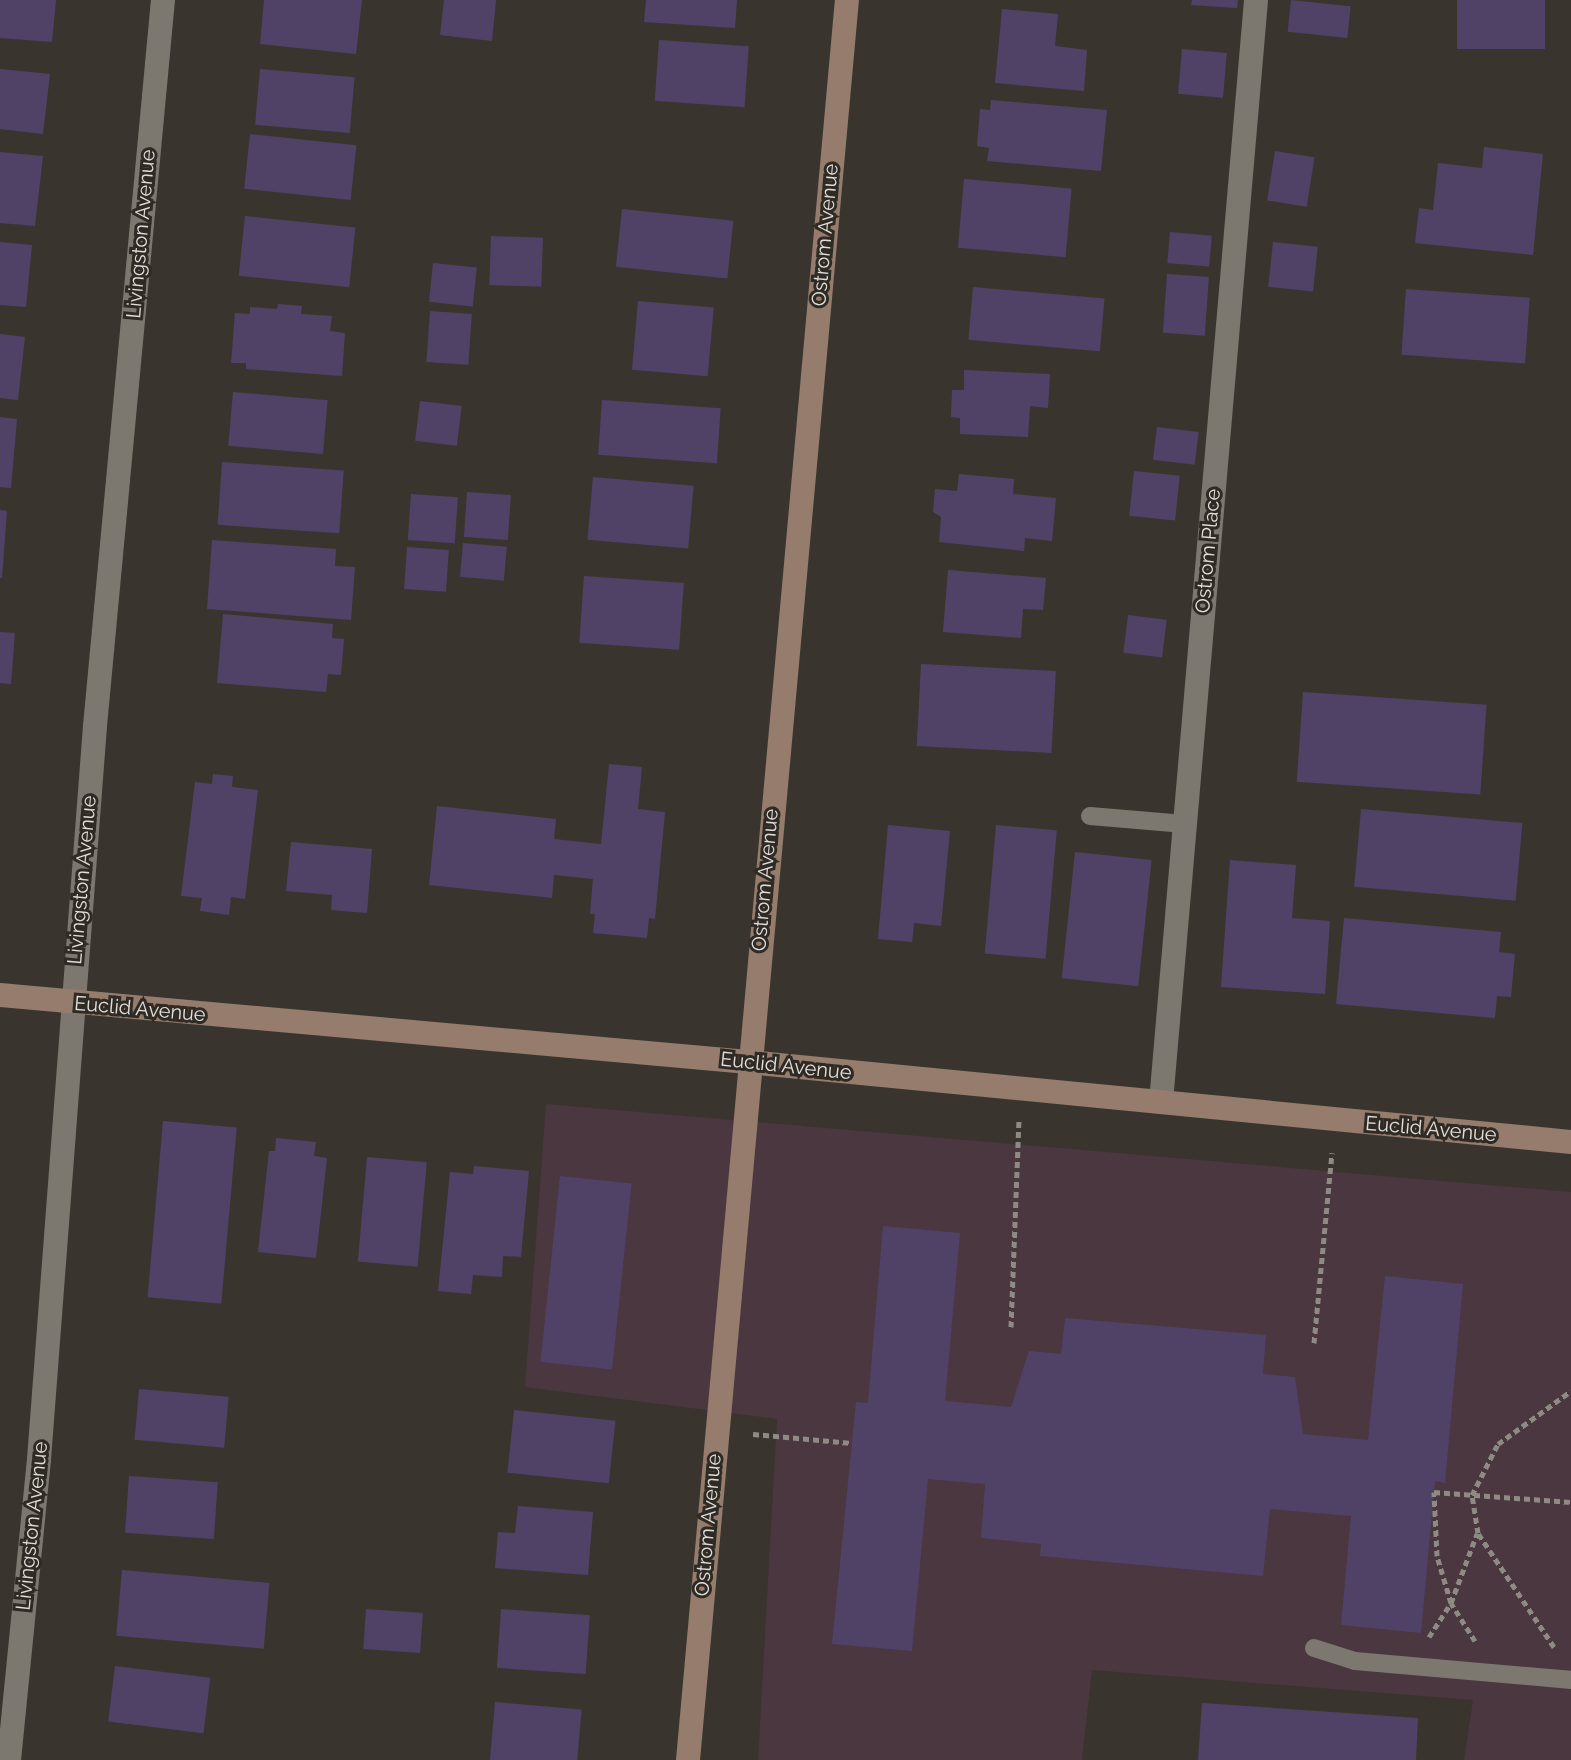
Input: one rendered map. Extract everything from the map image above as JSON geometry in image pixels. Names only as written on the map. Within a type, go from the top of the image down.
[{"type":"street","name":"Livingston Avenue","points":[[9,1760],[39,1459],[72,1003],[163,0]]},
{"type":"street","name":"Ostrom Avenue","points":[[688,1760],[748,1062],[847,0]]},
{"type":"street","name":"Ostrom Place","points":[[1161,1102],[1256,0]]},
{"type":"street","name":"Euclid Avenue","points":[[0,995],[748,1062],[1571,1142]]},
{"type":"lane","points":[[1090,816],[1185,824]]},
{"type":"lane","points":[[1314,1648],[1355,1661],[1571,1680]]},
{"type":"path","points":[[1011,1327],[1020,1090]]},
{"type":"path","points":[[1314,1343],[1335,1121]]},
{"type":"path","points":[[1563,1659],[1478,1533],[1472,1495],[1498,1444],[1571,1391]]},
{"type":"path","points":[[716,1431],[852,1443]]},
{"type":"path","points":[[1495,1674],[1451,1603],[1437,1556],[1434,1492],[1571,1502]]},
{"type":"path","points":[[1410,1666],[1451,1603],[1478,1533]]},
{"type":"shaded area","points":[[546,1104],[1571,1192],[1571,1760],[1464,1760],[1473,1700],[1092,1670],[1082,1760],[758,1760],[777,1419],[525,1387]]},
{"type":"building","points":[[0,0],[56,0],[52,42],[0,38]]},
{"type":"building","points":[[264,0],[362,0],[356,54],[260,44]]},
{"type":"building","points":[[444,0],[496,0],[492,41],[440,35]]},
{"type":"building","points":[[646,0],[737,0],[735,28],[644,22]]},
{"type":"building","points":[[1192,0],[1238,0],[1237,8],[1191,5]]},
{"type":"building","points":[[1291,0],[1351,6],[1347,38],[1288,32]]},
{"type":"building","points":[[1457,0],[1545,0],[1545,49],[1457,49]]},
{"type":"building","points":[[1002,9],[1058,14],[1055,46],[1087,50],[1084,91],[995,83]]},
{"type":"building","points":[[659,40],[749,46],[745,107],[655,101]]},
{"type":"building","points":[[1182,49],[1227,53],[1223,98],[1178,94]]},
{"type":"building","points":[[0,69],[50,74],[43,134],[0,129]]},
{"type":"building","points":[[260,69],[355,77],[350,133],[255,125]]},
{"type":"building","points":[[991,100],[1107,110],[1101,171],[987,161],[989,148],[977,146],[980,109],[990,110]]},
{"type":"building","points":[[250,134],[356,145],[351,200],[244,189]]},
{"type":"building","points":[[1484,147],[1543,154],[1533,255],[1415,243],[1419,208],[1433,210],[1438,163],[1482,168]]},
{"type":"building","points":[[1275,151],[1315,157],[1307,207],[1267,200]]},
{"type":"building","points":[[0,152],[43,156],[35,226],[0,223]]},
{"type":"building","points":[[964,179],[1072,188],[1066,257],[958,248]]},
{"type":"building","points":[[622,209],[733,221],[727,278],[616,267]]},
{"type":"building","points":[[245,216],[355,228],[349,287],[239,276]]},
{"type":"building","points":[[1170,232],[1212,236],[1209,267],[1167,263]]},
{"type":"building","points":[[491,236],[543,238],[541,287],[489,285]]},
{"type":"building","points":[[0,242],[32,245],[26,307],[0,305]]},
{"type":"building","points":[[1273,242],[1318,247],[1313,291],[1268,287]]},
{"type":"building","points":[[433,263],[477,268],[473,306],[429,302]]},
{"type":"building","points":[[1167,274],[1209,277],[1205,336],[1163,333]]},
{"type":"building","points":[[973,287],[1104,299],[1100,351],[968,340]]},
{"type":"building","points":[[1406,289],[1530,298],[1525,363],[1401,355]]},
{"type":"building","points":[[638,301],[714,308],[708,376],[632,370]]},
{"type":"building","points":[[278,304],[302,306],[301,314],[332,316],[330,331],[345,333],[342,376],[246,369],[246,363],[231,363],[235,313],[250,314],[250,307],[277,309]]},
{"type":"building","points":[[430,311],[472,314],[468,365],[426,362]]},
{"type":"building","points":[[0,334],[25,337],[18,400],[0,398]]},
{"type":"building","points":[[964,370],[1050,374],[1048,408],[1030,406],[1028,437],[960,434],[960,418],[951,417],[952,390],[964,390]]},
{"type":"building","points":[[233,392],[328,400],[323,454],[228,446]]},
{"type":"building","points":[[602,400],[721,408],[717,463],[598,455]]},
{"type":"building","points":[[420,401],[462,406],[457,446],[415,441]]},
{"type":"building","points":[[0,417],[17,419],[11,488],[0,487]]},
{"type":"building","points":[[1157,427],[1199,432],[1195,465],[1153,460]]},
{"type":"building","points":[[222,462],[344,471],[339,533],[218,525]]},
{"type":"building","points":[[1134,471],[1180,476],[1175,521],[1129,516]]},
{"type":"building","points":[[959,474],[1014,479],[1013,494],[1056,498],[1052,541],[1025,538],[1024,551],[939,542],[941,517],[933,512],[935,489],[957,491]]},
{"type":"building","points":[[593,477],[694,486],[688,549],[588,540]]},
{"type":"building","points":[[467,492],[511,495],[508,540],[464,537]]},
{"type":"building","points":[[411,494],[458,497],[455,543],[408,540]]},
{"type":"building","points":[[0,510],[7,511],[2,578],[0,578]]},
{"type":"building","points":[[212,540],[336,549],[335,566],[355,567],[351,620],[207,609]]},
{"type":"building","points":[[463,543],[507,547],[504,581],[460,577]]},
{"type":"building","points":[[407,547],[449,550],[446,592],[404,589]]},
{"type":"building","points":[[948,570],[1046,578],[1043,610],[1023,609],[1021,638],[943,632]]},
{"type":"building","points":[[584,576],[684,583],[679,650],[579,643]]},
{"type":"building","points":[[223,614],[333,624],[332,638],[344,639],[341,675],[328,674],[326,692],[217,683]]},
{"type":"building","points":[[1128,615],[1167,620],[1162,657],[1123,653]]},
{"type":"building","points":[[0,632],[15,633],[11,684],[0,683]]},
{"type":"building","points":[[921,664],[1056,671],[1052,753],[917,746]]},
{"type":"building","points":[[1303,692],[1487,705],[1480,795],[1297,782]]},
{"type":"building","points":[[609,764],[642,767],[638,809],[665,812],[655,919],[649,918],[647,938],[593,933],[595,914],[590,914],[593,879],[554,875],[552,898],[429,885],[437,806],[556,819],[554,839],[601,844]]},
{"type":"building","points":[[213,774],[233,776],[232,787],[258,790],[245,899],[231,897],[229,915],[200,911],[202,898],[181,896],[195,782],[212,784]]},
{"type":"building","points":[[1361,809],[1522,823],[1516,901],[1354,887]]},
{"type":"building","points":[[888,825],[950,831],[941,926],[914,923],[912,942],[878,939]]},
{"type":"building","points":[[996,825],[1057,830],[1046,959],[985,954]]},
{"type":"building","points":[[291,842],[372,849],[367,913],[331,910],[332,895],[286,891]]},
{"type":"building","points":[[1075,852],[1152,860],[1138,986],[1062,978]]},
{"type":"building","points":[[1230,860],[1296,865],[1292,918],[1330,921],[1325,994],[1221,987]]},
{"type":"building","points":[[1344,918],[1501,932],[1499,952],[1515,954],[1511,997],[1497,996],[1495,1018],[1336,1004]]},
{"type":"building","points":[[163,1121],[237,1127],[221,1304],[148,1297]]},
{"type":"building","points":[[276,1138],[316,1142],[314,1156],[327,1158],[316,1258],[258,1252],[269,1151],[275,1151]]},
{"type":"building","points":[[367,1157],[427,1162],[418,1267],[358,1262]]},
{"type":"building","points":[[474,1166],[529,1171],[521,1257],[503,1256],[502,1277],[473,1275],[471,1294],[438,1291],[450,1172],[473,1174]]},
{"type":"building","points":[[560,1176],[632,1184],[612,1370],[540,1362]]},
{"type":"building","points":[[883,1226],[960,1233],[945,1401],[1011,1407],[1029,1351],[1061,1354],[1065,1318],[1266,1335],[1263,1374],[1295,1377],[1303,1434],[1368,1440],[1385,1276],[1463,1284],[1445,1483],[1435,1481],[1421,1633],[1341,1625],[1351,1516],[1270,1509],[1263,1576],[1040,1556],[1041,1544],[981,1538],[985,1484],[928,1479],[912,1651],[832,1644],[856,1402],[868,1403]]},
{"type":"building","points":[[139,1389],[229,1397],[224,1448],[135,1440]]},
{"type":"building","points":[[514,1410],[615,1421],[609,1483],[507,1473]]},
{"type":"building","points":[[129,1476],[218,1482],[214,1539],[125,1533]]},
{"type":"building","points":[[518,1506],[593,1512],[588,1575],[495,1568],[498,1532],[515,1533]]},
{"type":"building","points":[[122,1570],[269,1583],[264,1649],[116,1636]]},
{"type":"building","points":[[366,1609],[423,1613],[420,1653],[363,1649]]},
{"type":"building","points":[[501,1609],[590,1615],[586,1674],[497,1668]]},
{"type":"building","points":[[115,1666],[210,1678],[203,1733],[108,1722]]},
{"type":"building","points":[[495,1702],[582,1710],[577,1760],[490,1760]]},
{"type":"building","points":[[1202,1703],[1418,1718],[1416,1760],[1198,1760]]}]
